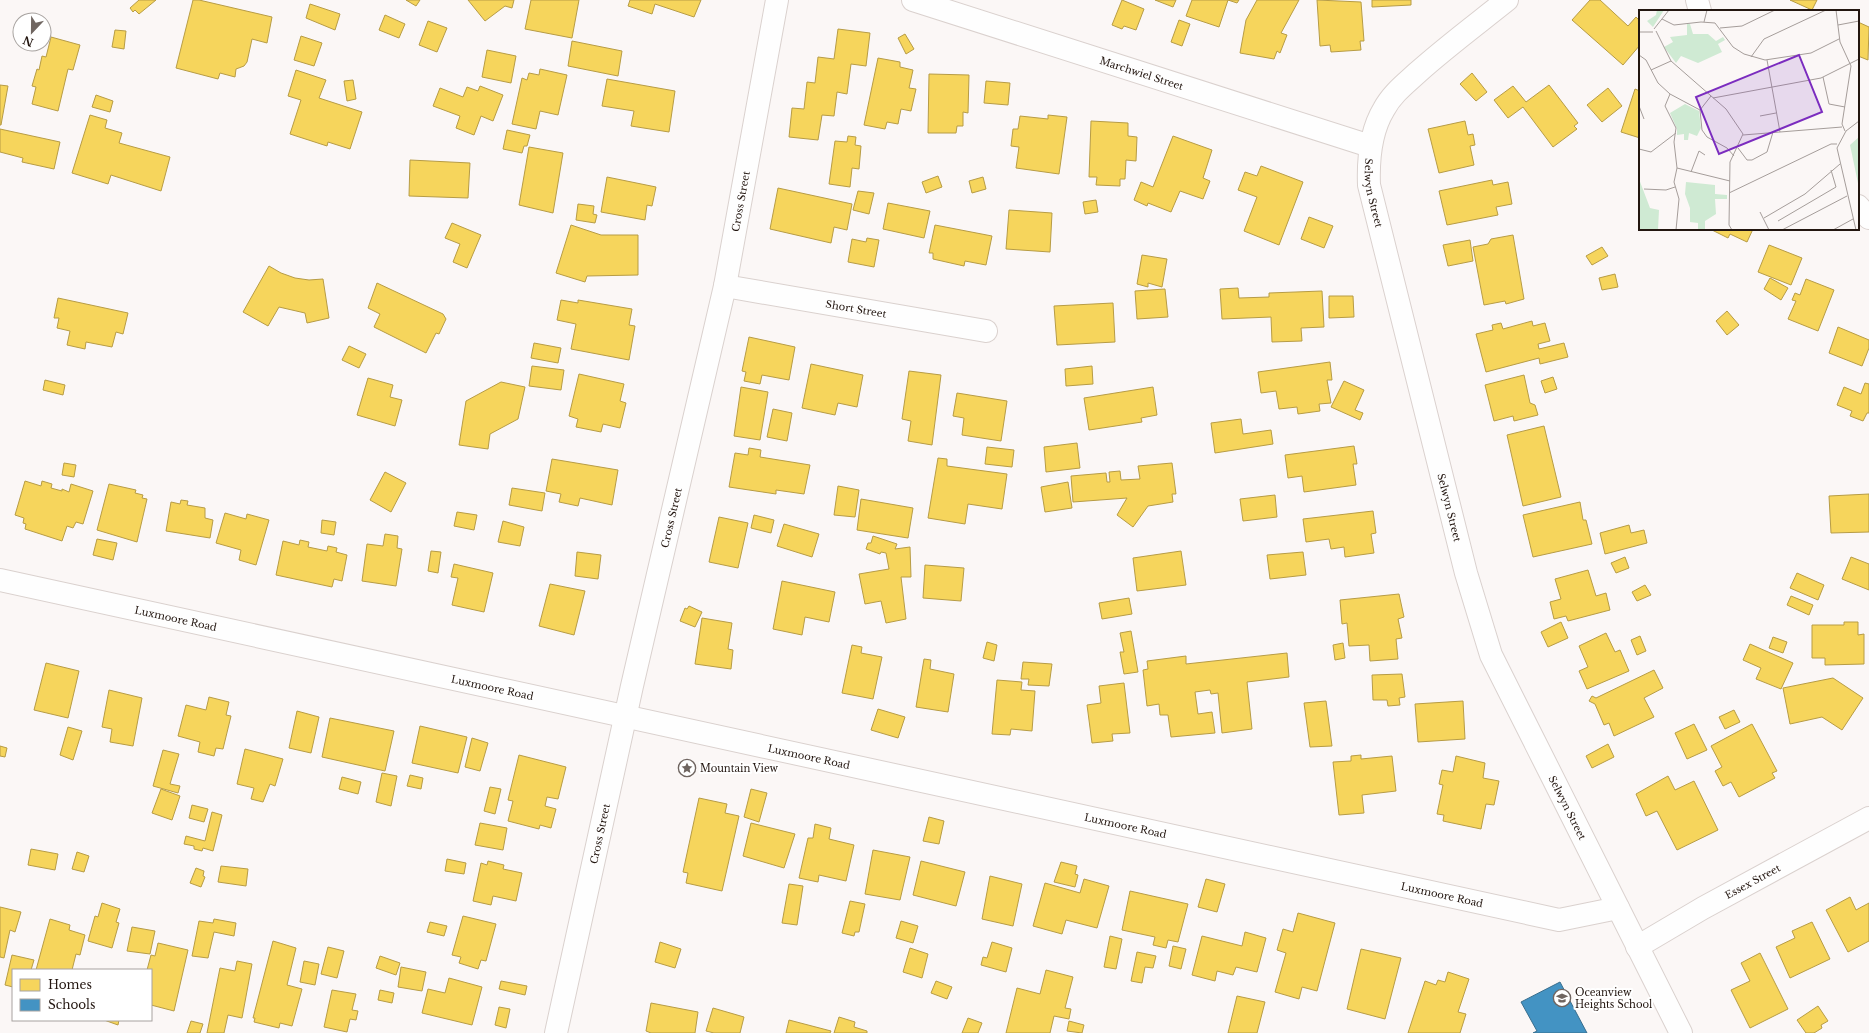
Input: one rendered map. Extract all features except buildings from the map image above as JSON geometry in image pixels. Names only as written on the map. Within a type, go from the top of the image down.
[{"type":"street","name":"Cross Street","points":[[556,1033],[625,717],[725,286],[777,0]]},
{"type":"street","name":"Marchwiel Street","points":[[913,0],[1370,146]]},
{"type":"street","name":"Selwyn Street","points":[[1507,0],[1439,54],[1393,95],[1379,119],[1370,146],[1368,163],[1369,185],[1466,573],[1491,655],[1681,1033]]},
{"type":"street","points":[[1697,0],[1700,10]]},
{"type":"street","points":[[1859,207],[1869,218]]},
{"type":"street","name":"Short Street","points":[[725,286],[986,331]]},
{"type":"street","name":"Luxmoore Road","points":[[0,580],[1559,920],[1618,908]]},
{"type":"street","name":"Essex Street","points":[[1637,947],[1703,908],[1869,818]]},
{"type":"place","name":"Mountain View","points":[[687,768]]},
{"type":"place","name":"Oceanview Heights School","points":[[1562,998]]}]
